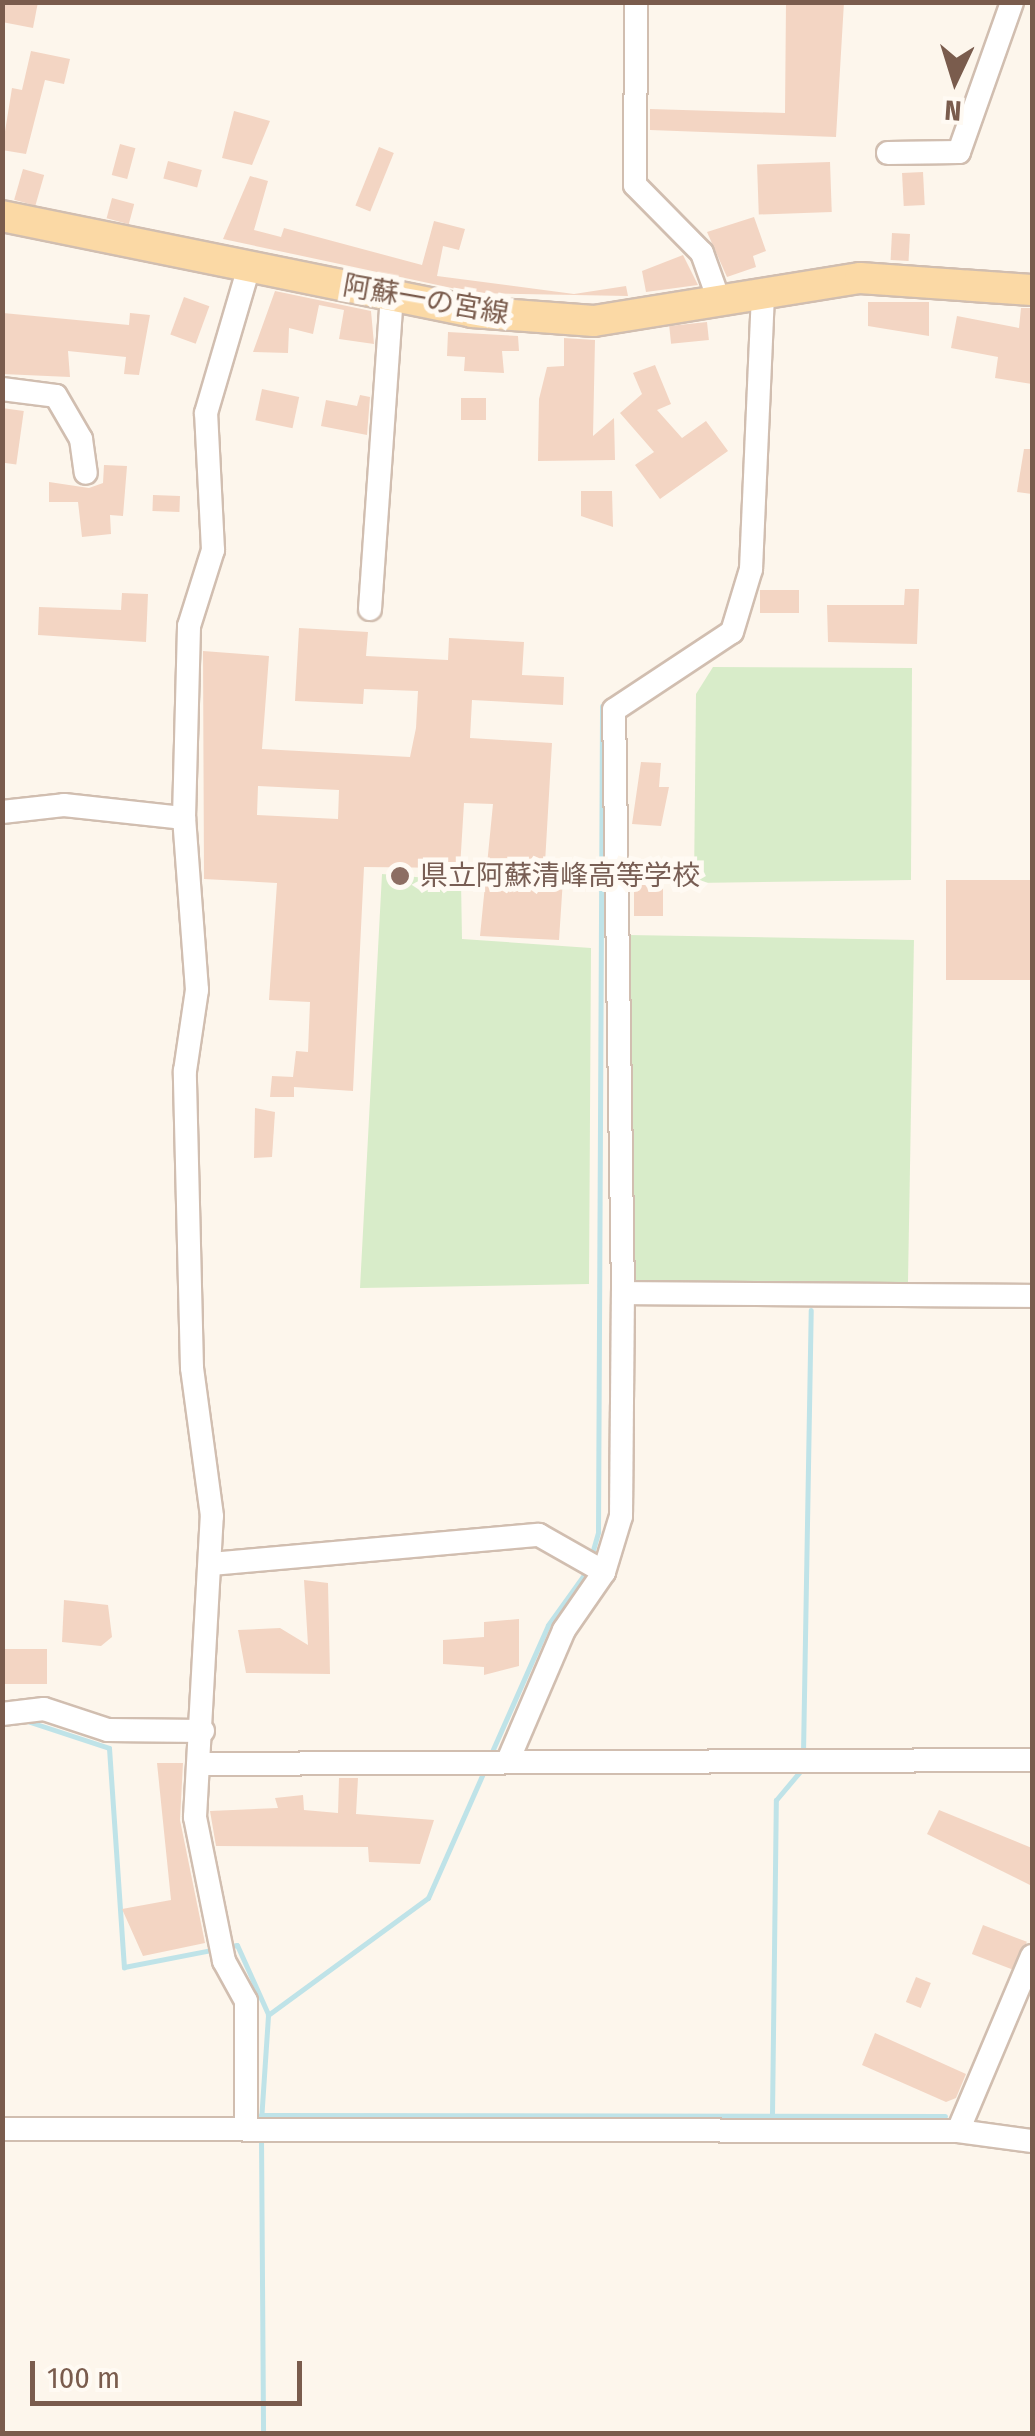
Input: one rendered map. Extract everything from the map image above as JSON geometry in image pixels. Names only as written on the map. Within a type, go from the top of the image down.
[{"type":"main road","name":"阿蘇一の宮線","points":[[3,223],[249,266],[392,296],[594,321],[763,297],[860,278],[1032,290]]},
{"type":"street","points":[[636,2],[635,184],[702,253],[720,303]]},
{"type":"street","points":[[888,153],[959,152],[1012,2]]},
{"type":"street","points":[[249,266],[206,413],[212,550],[190,626],[184,818],[197,990],[185,1071],[192,1368],[210,1564],[204,1731],[196,1817],[216,1925],[246,2001],[257,2126]]},
{"type":"street","points":[[370,609],[392,296]]},
{"type":"street","points":[[510,1756],[564,1630],[604,1572],[621,1516],[623,1293],[614,710],[732,632],[750,570],[763,297]]},
{"type":"street","points":[[2,389],[56,396],[81,439],[86,473]]},
{"type":"street","points":[[2,812],[64,805],[184,818]]},
{"type":"street","points":[[623,1293],[1032,1296]]},
{"type":"street","points":[[210,1564],[539,1535],[604,1572]]},
{"type":"street","points":[[2,1714],[44,1709],[108,1730],[204,1731]]},
{"type":"street","points":[[199,1764],[510,1756],[1032,1760]]},
{"type":"street","points":[[958,2130],[1032,1956]]},
{"type":"street","points":[[2,2128],[958,2130],[1032,2142]]},
{"type":"green space","points":[[713,667],[912,668],[911,880],[694,883],[696,694]]},
{"type":"green space","points":[[382,874],[461,881],[462,939],[591,948],[589,1284],[360,1288]]},
{"type":"green space","points":[[628,935],[914,940],[908,1286],[622,1281]]},
{"type":"building","points":[[2,2],[38,2],[33,28],[2,22]]},
{"type":"building","points":[[786,2],[844,2],[836,137],[650,130],[650,109],[785,113]]},
{"type":"building","points":[[31,51],[70,59],[64,84],[45,80],[26,154],[2,150],[12,88],[22,90]]},
{"type":"building","points":[[234,111],[270,121],[252,165],[222,158]]},
{"type":"building","points":[[120,144],[135,148],[127,179],[112,175]]},
{"type":"building","points":[[379,147],[394,153],[370,211],[355,205]]},
{"type":"building","points":[[168,161],[202,170],[197,187],[163,178]]},
{"type":"building","points":[[830,162],[832,212],[759,215],[757,165]]},
{"type":"building","points":[[23,169],[44,175],[35,206],[14,200]]},
{"type":"building","points":[[923,172],[925,205],[904,206],[902,173]]},
{"type":"building","points":[[250,176],[268,181],[254,230],[281,237],[284,228],[422,265],[434,221],[465,229],[459,250],[443,246],[437,276],[574,294],[626,286],[628,296],[475,293],[223,239]]},
{"type":"building","points":[[112,198],[134,204],[129,224],[107,218]]},
{"type":"building","points":[[754,217],[766,251],[753,256],[756,267],[727,277],[707,232]]},
{"type":"building","points":[[892,233],[910,234],[909,261],[891,260]]},
{"type":"building","points":[[683,255],[698,285],[646,292],[642,271]]},
{"type":"building","points":[[275,291],[371,311],[374,344],[339,339],[344,310],[319,305],[313,334],[289,328],[288,353],[253,352]]},
{"type":"building","points":[[184,297],[209,306],[196,344],[170,335]]},
{"type":"building","points":[[868,302],[929,302],[929,336],[868,326]]},
{"type":"building","points":[[1021,308],[1032,308],[1032,384],[995,378],[998,357],[951,348],[957,316],[1019,328]]},
{"type":"building","points":[[3,313],[129,325],[130,313],[150,315],[139,375],[124,374],[126,357],[68,351],[70,377],[2,374]]},
{"type":"building","points":[[707,322],[709,340],[671,344],[669,326]]},
{"type":"building","points":[[448,332],[518,336],[519,351],[502,351],[504,373],[464,371],[465,357],[447,356]]},
{"type":"building","points":[[564,338],[595,340],[593,436],[614,418],[615,460],[538,461],[539,399],[547,367],[564,366]]},
{"type":"building","points":[[655,365],[671,404],[657,410],[682,438],[706,421],[728,451],[660,499],[635,465],[654,452],[620,413],[642,394],[633,373]]},
{"type":"building","points":[[262,389],[299,397],[293,428],[255,420]]},
{"type":"building","points":[[360,395],[370,397],[367,435],[321,426],[326,400],[357,406]]},
{"type":"building","points":[[461,398],[486,398],[486,420],[461,420]]},
{"type":"building","points":[[2,408],[24,411],[16,465],[2,463]]},
{"type":"building","points":[[1024,449],[1032,449],[1032,494],[1017,492]]},
{"type":"building","points":[[104,465],[127,466],[123,516],[110,515],[111,534],[82,537],[78,502],[49,502],[49,482],[89,488],[103,483]]},
{"type":"building","points":[[581,491],[612,491],[613,527],[581,516]]},
{"type":"building","points":[[153,495],[180,496],[179,512],[152,511]]},
{"type":"building","points":[[905,589],[919,589],[917,644],[828,642],[827,605],[904,605]]},
{"type":"building","points":[[760,590],[799,590],[799,613],[760,613]]},
{"type":"building","points":[[122,593],[148,594],[146,642],[38,635],[39,607],[121,610]]},
{"type":"building","points":[[299,628],[368,632],[366,656],[448,660],[449,638],[524,642],[522,675],[564,677],[563,705],[472,700],[470,738],[552,743],[545,863],[564,864],[559,940],[480,936],[493,804],[464,803],[460,868],[364,867],[353,1091],[294,1087],[294,1097],[270,1097],[272,1076],[293,1077],[296,1051],[308,1052],[310,1002],[269,1000],[277,883],[204,879],[203,651],[269,656],[262,749],[410,757],[418,691],[364,689],[363,704],[295,701]],"holes":[[[258,786],[339,790],[338,819],[257,815]]]},
{"type":"building","points":[[641,762],[661,763],[659,787],[669,787],[661,826],[632,824]]},
{"type":"building","points":[[946,880],[1032,880],[1032,980],[946,980]]},
{"type":"building","points":[[634,885],[663,885],[663,916],[634,916]]},
{"type":"building","points":[[255,1108],[275,1112],[272,1157],[254,1158]]},
{"type":"building","points":[[304,1580],[328,1583],[330,1674],[246,1673],[238,1630],[280,1628],[308,1645]]},
{"type":"building","points":[[64,1600],[108,1605],[112,1637],[101,1646],[62,1642]]},
{"type":"building","points":[[519,1619],[519,1666],[484,1675],[484,1667],[443,1664],[443,1640],[484,1637],[484,1622]]},
{"type":"building","points":[[2,1649],[47,1649],[47,1684],[2,1684]]},
{"type":"building","points":[[157,1763],[183,1763],[180,1820],[205,1943],[143,1956],[122,1909],[171,1900]]},
{"type":"building","points":[[339,1778],[358,1778],[356,1814],[434,1820],[420,1864],[369,1862],[368,1847],[216,1846],[210,1811],[278,1808],[275,1798],[303,1795],[304,1810],[338,1813]]},
{"type":"building","points":[[939,1810],[1032,1848],[1032,1886],[927,1834]]},
{"type":"building","points":[[983,1925],[1027,1942],[1016,1971],[972,1954]]},
{"type":"building","points":[[916,1977],[931,1983],[921,2008],[906,2002]]},
{"type":"building","points":[[875,2033],[966,2074],[956,2098],[946,2102],[862,2065]]},
{"type":"waterway","points":[[591,1557],[598,1532],[602,706]]},
{"type":"waterway","points":[[803,1753],[811,1310]]},
{"type":"waterway","points":[[490,1756],[548,1625],[586,1572]]},
{"type":"waterway","points":[[30,1722],[109,1748],[124,1967],[217,1949]]},
{"type":"waterway","points":[[772,2115],[776,1800],[802,1769]]},
{"type":"waterway","points":[[261,2121],[268,2015],[428,1898],[484,1771]]},
{"type":"waterway","points":[[228,1947],[237,1945],[268,2014]]},
{"type":"waterway","points":[[261,2115],[945,2116]]},
{"type":"waterway","points":[[261,2137],[263,2434]]},
{"type":"place","name":"県立阿蘇清峰高等学校","points":[[400,876]]}]
